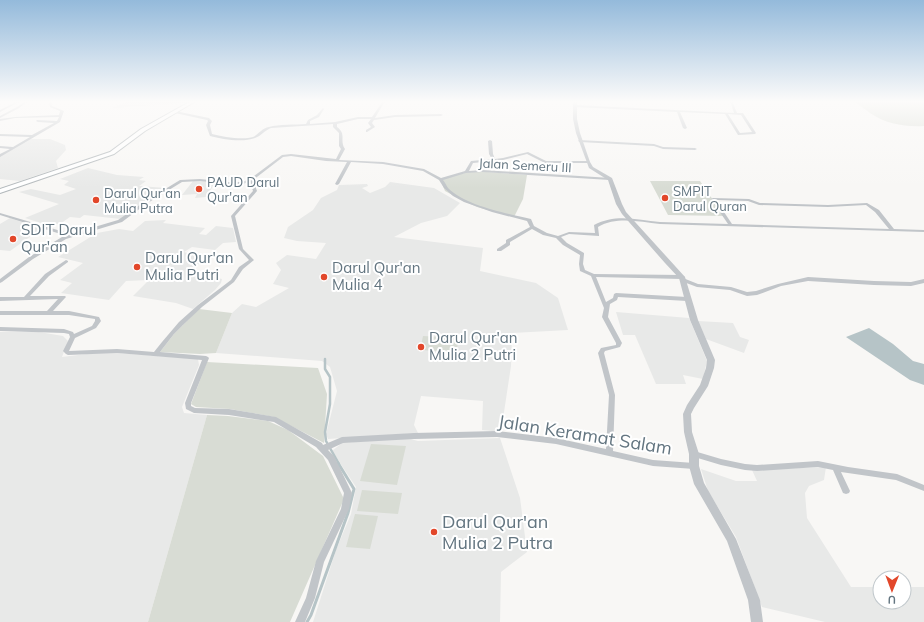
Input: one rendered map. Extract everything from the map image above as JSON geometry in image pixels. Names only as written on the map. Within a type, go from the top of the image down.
[{"type":"main road","points":[[0,191],[112,153],[143,130]]},
{"type":"street","points":[[0,156],[43,130]]},
{"type":"street","points":[[209,130],[210,134],[218,137],[250,138],[257,136],[264,130]]},
{"type":"street","points":[[337,160],[343,149],[341,146],[342,135],[340,130]]},
{"type":"street","points":[[578,130],[580,141],[591,168],[610,179],[624,213],[631,219],[683,279],[687,299],[694,320],[711,360],[704,386],[687,414],[688,432],[694,454],[694,466],[699,484],[731,540],[754,600],[757,622]]},
{"type":"street","points":[[737,130],[739,134],[754,134],[752,130]]},
{"type":"street","points":[[0,135],[31,136]]},
{"type":"street","points":[[580,141],[654,145],[663,148],[695,149]]},
{"type":"street","points":[[490,142],[491,154],[494,160]]},
{"type":"street","points":[[0,147],[12,148]]},
{"type":"street","points":[[466,172],[472,162],[494,160],[528,153],[545,162],[588,162]]},
{"type":"street","points":[[0,281],[31,258],[69,235],[120,221],[141,205],[181,181],[200,180],[242,183],[251,180],[284,155],[378,162],[424,170],[441,179],[442,184],[457,197],[480,206],[529,220],[532,227],[545,234],[558,237],[565,244],[582,254],[581,264],[583,271],[593,275],[606,274],[683,279],[697,285],[731,289],[748,294],[757,293],[780,284],[808,279],[911,284],[924,281]]},
{"type":"street","points":[[337,184],[350,161]]},
{"type":"street","name":"Jalan Semeru III","points":[[441,179],[466,172],[487,171],[526,175],[610,179]]},
{"type":"street","points":[[156,354],[168,337],[184,319],[231,281],[240,270],[252,260],[241,249],[233,216],[254,191],[251,180]]},
{"type":"street","points":[[731,225],[713,199],[749,200],[759,204],[828,206],[868,204],[877,211],[893,230]]},
{"type":"street","points":[[0,214],[69,235]]},
{"type":"street","points":[[558,237],[569,233],[597,235],[596,226],[603,221],[631,219],[660,223],[924,231]]},
{"type":"street","points":[[499,250],[508,244],[508,241],[532,227]]},
{"type":"street","points":[[26,298],[47,275],[66,261]]},
{"type":"street","points":[[593,275],[598,284],[599,295],[606,308]]},
{"type":"street","points":[[609,453],[612,395],[601,353],[603,349],[618,346],[619,344],[605,317],[607,303],[615,299],[616,295],[687,299]]},
{"type":"street","points":[[0,299],[63,297],[48,313]]},
{"type":"street","points":[[0,313],[48,313],[85,315],[97,318],[98,321],[96,325],[73,337],[66,352],[68,353],[112,351],[206,358],[188,403],[188,407],[191,409],[230,412],[276,420],[328,446],[331,458],[348,493],[344,509],[320,561],[310,598],[300,622]]},
{"type":"street","points":[[0,329],[64,331],[71,333],[73,337]]},
{"type":"street","name":"Jalan Keramat Salam","points":[[328,446],[342,440],[414,436],[497,434],[556,441],[653,463],[694,466]]},
{"type":"street","points":[[694,454],[721,462],[757,468],[818,464],[897,477],[924,488]]},
{"type":"street","points":[[836,468],[846,491]]},
{"type":"shaded area","points":[[29,139],[50,139],[65,145],[66,150],[56,161],[58,168],[20,181],[0,179],[0,156]]},
{"type":"shaded area","name":"Darul Qur'an Mulia Putra","points":[[88,168],[117,175],[144,177],[139,180],[146,181],[139,186],[166,188],[121,219],[84,215],[80,218],[70,217],[60,224],[41,223],[25,218],[59,204],[19,192],[31,189],[60,195],[76,189],[64,185],[69,181],[60,179]]},
{"type":"shaded area","points":[[474,171],[527,175],[523,199],[514,217],[477,207],[445,191],[441,181],[447,177]]},
{"type":"shaded area","name":"PAUD Darul Qur'an","points":[[193,181],[215,183],[206,197],[195,198],[197,194],[182,195]]},
{"type":"shaded area","points":[[650,181],[700,181],[724,216],[668,215]]},
{"type":"shaded area","name":"Darul Qur'an Mulia 2 Putri","points":[[390,182],[434,188],[460,203],[447,216],[421,223],[394,237],[483,248],[480,271],[536,283],[558,298],[568,330],[512,333],[511,366],[501,432],[482,430],[483,401],[421,396],[414,425],[418,433],[328,439],[326,434],[337,391],[330,367],[322,361],[216,353],[232,313],[242,304],[256,307],[289,288],[273,284],[281,270],[276,263],[287,255],[316,259],[326,243],[297,241],[284,238],[288,227],[313,210],[321,198],[337,190],[339,185],[367,184],[368,186],[362,188],[370,193],[385,187]]},
{"type":"shaded area","name":"SDIT Darul Qur'an","points":[[10,218],[41,229],[10,251],[0,250],[0,224]]},
{"type":"shaded area","name":"Darul Qur'an Mulia Putri","points":[[166,220],[163,223],[205,228],[199,234],[206,235],[216,226],[233,228],[236,242],[223,243],[215,250],[192,247],[184,252],[193,255],[201,262],[191,271],[222,279],[221,283],[215,290],[193,309],[176,303],[133,296],[149,280],[126,281],[109,300],[61,293],[72,283],[60,280],[83,263],[58,257],[97,233],[119,229],[133,231],[145,221]]},
{"type":"shaded area","points":[[199,309],[232,313],[216,353],[200,354],[160,352],[174,334]]},
{"type":"shaded area","points":[[616,312],[689,318],[707,361],[703,379],[683,375],[686,384],[656,384],[635,335],[623,335]]},
{"type":"shaded area","points":[[698,321],[733,323],[740,337],[749,340],[744,353],[706,339]]},
{"type":"shaded area","points":[[869,328],[893,344],[913,361],[924,364],[924,385],[910,380],[846,337]]},
{"type":"shaded area","points":[[0,332],[39,332],[63,336],[68,341],[62,357],[103,352],[198,359],[199,365],[182,407],[184,413],[207,415],[148,622],[0,622]]},
{"type":"shaded area","points":[[423,336],[458,338],[457,352],[420,350]]},
{"type":"shaded area","points":[[207,362],[318,368],[327,394],[324,443],[274,417],[230,409],[196,407],[191,404]]},
{"type":"shaded area","points":[[207,415],[268,421],[288,430],[323,456],[344,499],[290,622],[148,622]]},
{"type":"shaded area","name":"Darul Qur'an Mulia 2 Putra","points":[[407,438],[418,441],[500,438],[520,498],[527,552],[501,572],[500,622],[313,622],[336,550],[351,514],[356,487],[332,451],[342,443]]},
{"type":"shaded area","points":[[371,444],[406,446],[397,485],[360,481]]},
{"type":"shaded area","points":[[826,467],[824,480],[809,486],[805,493],[807,518],[851,587],[872,587],[872,610],[912,610],[912,587],[924,587],[924,622],[825,622],[762,607],[736,537],[708,491],[701,469],[736,481],[757,481],[752,470]]},
{"type":"shaded area","points":[[362,490],[402,493],[398,514],[357,511]]},
{"type":"shaded area","points":[[355,514],[378,516],[370,549],[346,547]]},
{"type":"waterway","points":[[325,359],[325,369],[330,377],[330,404],[325,432],[326,441],[339,464]]},
{"type":"waterway","points":[[307,622],[311,615],[348,513],[354,489],[338,463]]},
{"type":"place","name":"PAUD Darul Qur'an","points":[[199,189]]},
{"type":"place","name":"SMPIT Darul Quran","points":[[665,198]]},
{"type":"place","name":"Darul Qur'an Mulia Putra","points":[[96,200]]},
{"type":"place","name":"SDIT Darul Qur'an","points":[[13,239]]},
{"type":"place","name":"Darul Qur'an Mulia Putri","points":[[137,267]]},
{"type":"place","name":"Darul Qur'an Mulia 4","points":[[324,277]]},
{"type":"place","name":"Darul Qur'an Mulia 2 Putri","points":[[421,347]]},
{"type":"place","name":"Darul Qur'an Mulia 2 Putra","points":[[434,532]]}]
